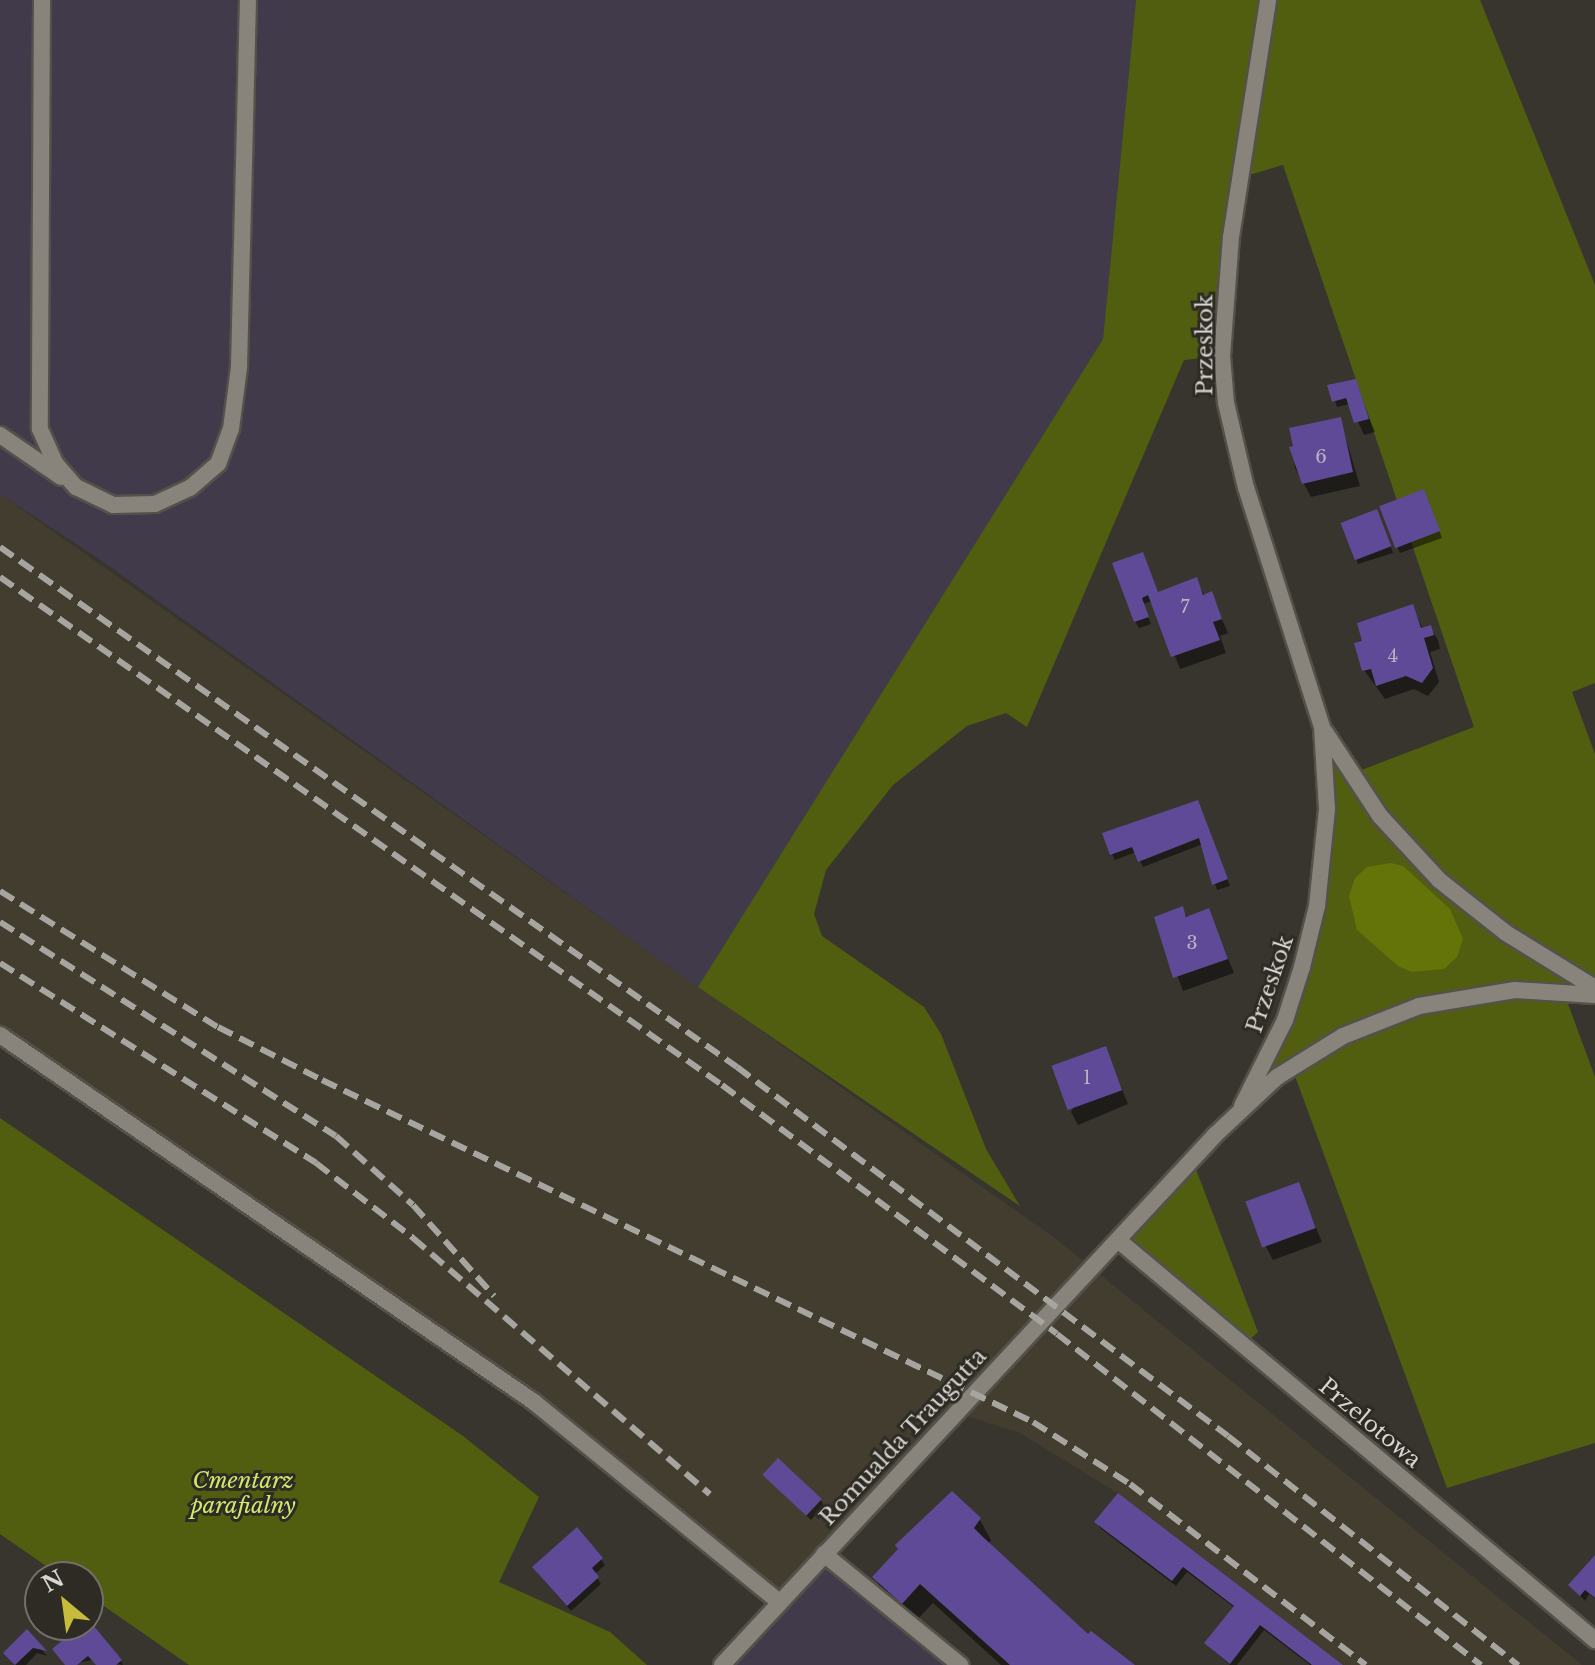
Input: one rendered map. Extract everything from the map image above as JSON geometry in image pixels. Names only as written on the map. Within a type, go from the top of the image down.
[{"type":"street","points":[[42,0],[40,429],[55,463],[76,487]]},
{"type":"street","points":[[0,435],[76,487],[113,505],[155,504],[190,488],[218,464],[231,429],[239,367],[248,0]]},
{"type":"street","name":"Przeskok","points":[[1242,1106],[1285,1020],[1317,906],[1327,809],[1322,727],[1246,488],[1226,403],[1222,356],[1231,237],[1268,0]]},
{"type":"street","name":"Przeskok","points":[[1322,727],[1380,816],[1429,871],[1506,933],[1595,988]]},
{"type":"street","points":[[1242,1106],[1343,1036],[1419,1006],[1515,990],[1595,995]]},
{"type":"street","points":[[0,1035],[510,1384],[779,1602]]},
{"type":"street","name":"Romualda Traugutta","points":[[722,1665],[1242,1106]]},
{"type":"street","name":"Przelotowa","points":[[1118,1240],[1595,1640]]},
{"type":"street","points":[[824,1554],[960,1665]]},
{"type":"shaded area","points":[[0,0],[1136,0],[1103,339],[698,987],[99,559],[0,494]]},
{"type":"shaded area","points":[[0,494],[1056,1239],[1582,1665],[1343,1665],[1118,1493],[1018,1432],[956,1413],[779,1602],[534,1402],[0,1035]]},
{"type":"shaded area","points":[[824,1554],[960,1665],[722,1665]]},
{"type":"green space","points":[[1136,0],[1480,0],[1595,285],[1595,683],[1572,692],[1595,754],[1595,995],[1564,993],[1595,1077],[1595,1443],[1447,1488],[1292,1068],[1242,1106],[1285,1020],[1317,906],[1322,727],[1351,774],[1474,727],[1283,165],[1239,178],[1222,356],[1184,360],[1027,727],[1006,713],[967,726],[893,785],[826,870],[814,914],[822,936],[924,1007],[941,1034],[986,1149],[1020,1206],[698,987],[1103,339]]},
{"type":"green space","points":[[1391,863],[1403,866],[1450,909],[1463,939],[1457,957],[1444,969],[1412,972],[1398,966],[1357,930],[1349,896],[1355,878],[1367,867]]},
{"type":"green space","name":"Cmentarz parafialny","points":[[0,1118],[463,1436],[539,1497],[499,1582],[610,1632],[647,1665],[189,1665],[104,1606],[104,1561],[39,1561],[0,1534]]},
{"type":"green space","points":[[1192,1159],[1258,1332],[1243,1346],[1118,1240]]},
{"type":"building","points":[[1356,379],[1369,419],[1354,423],[1346,398],[1332,402],[1327,385]]},
{"type":"building","points":[[1341,417],[1353,472],[1302,484],[1289,447],[1293,446],[1289,428]]},
{"type":"building","points":[[1424,489],[1440,531],[1395,548],[1379,506]]},
{"type":"building","points":[[1377,509],[1391,546],[1355,560],[1341,523]]},
{"type":"building","points":[[1143,552],[1158,592],[1197,577],[1203,595],[1212,591],[1222,619],[1213,622],[1220,640],[1171,657],[1148,595],[1142,598],[1149,617],[1134,622],[1112,563]]},
{"type":"building","points":[[1413,604],[1421,628],[1431,625],[1434,635],[1424,638],[1433,668],[1422,683],[1406,676],[1376,686],[1371,669],[1362,671],[1354,643],[1362,641],[1357,623]]},
{"type":"building","points":[[1198,800],[1228,879],[1212,885],[1199,838],[1138,862],[1132,847],[1110,855],[1102,833]]},
{"type":"building","points":[[1183,906],[1186,917],[1209,908],[1228,959],[1173,978],[1154,917]]},
{"type":"building","points":[[1106,1046],[1122,1090],[1068,1110],[1051,1066]]},
{"type":"building","points":[[1299,1182],[1316,1228],[1262,1248],[1245,1201]]},
{"type":"building","points":[[778,1458],[822,1499],[806,1516],[762,1475]]},
{"type":"building","points":[[952,1491],[981,1518],[974,1528],[983,1537],[1088,1634],[1091,1631],[1135,1665],[1010,1665],[920,1584],[902,1604],[872,1577],[898,1549],[895,1545]]},
{"type":"building","points":[[1118,1493],[1343,1665],[1312,1665],[1260,1625],[1230,1664],[1204,1643],[1234,1606],[1183,1567],[1172,1581],[1094,1522]]},
{"type":"building","points":[[577,1527],[603,1558],[592,1568],[599,1577],[567,1606],[532,1567]]},
{"type":"building","points":[[1595,1555],[1595,1598],[1585,1590],[1580,1596],[1568,1585]]},
{"type":"building","points":[[24,1632],[24,1641],[38,1641],[47,1651],[33,1648],[15,1665],[3,1653]]},
{"type":"building","points":[[104,1638],[122,1660],[116,1665],[96,1665],[88,1656],[77,1665],[65,1665],[52,1649],[62,1641],[104,1641]]},
{"type":"railway","points":[[0,547],[737,1067],[1228,1436],[1518,1665]]},
{"type":"railway","points":[[0,577],[722,1085],[1057,1334],[1481,1665]]},
{"type":"railway","points":[[0,891],[218,1027],[1033,1422],[1130,1484],[1366,1665]]},
{"type":"railway","points":[[0,922],[336,1136],[413,1205],[494,1296]]},
{"type":"railway","points":[[0,963],[316,1163],[413,1238],[710,1494]]}]
